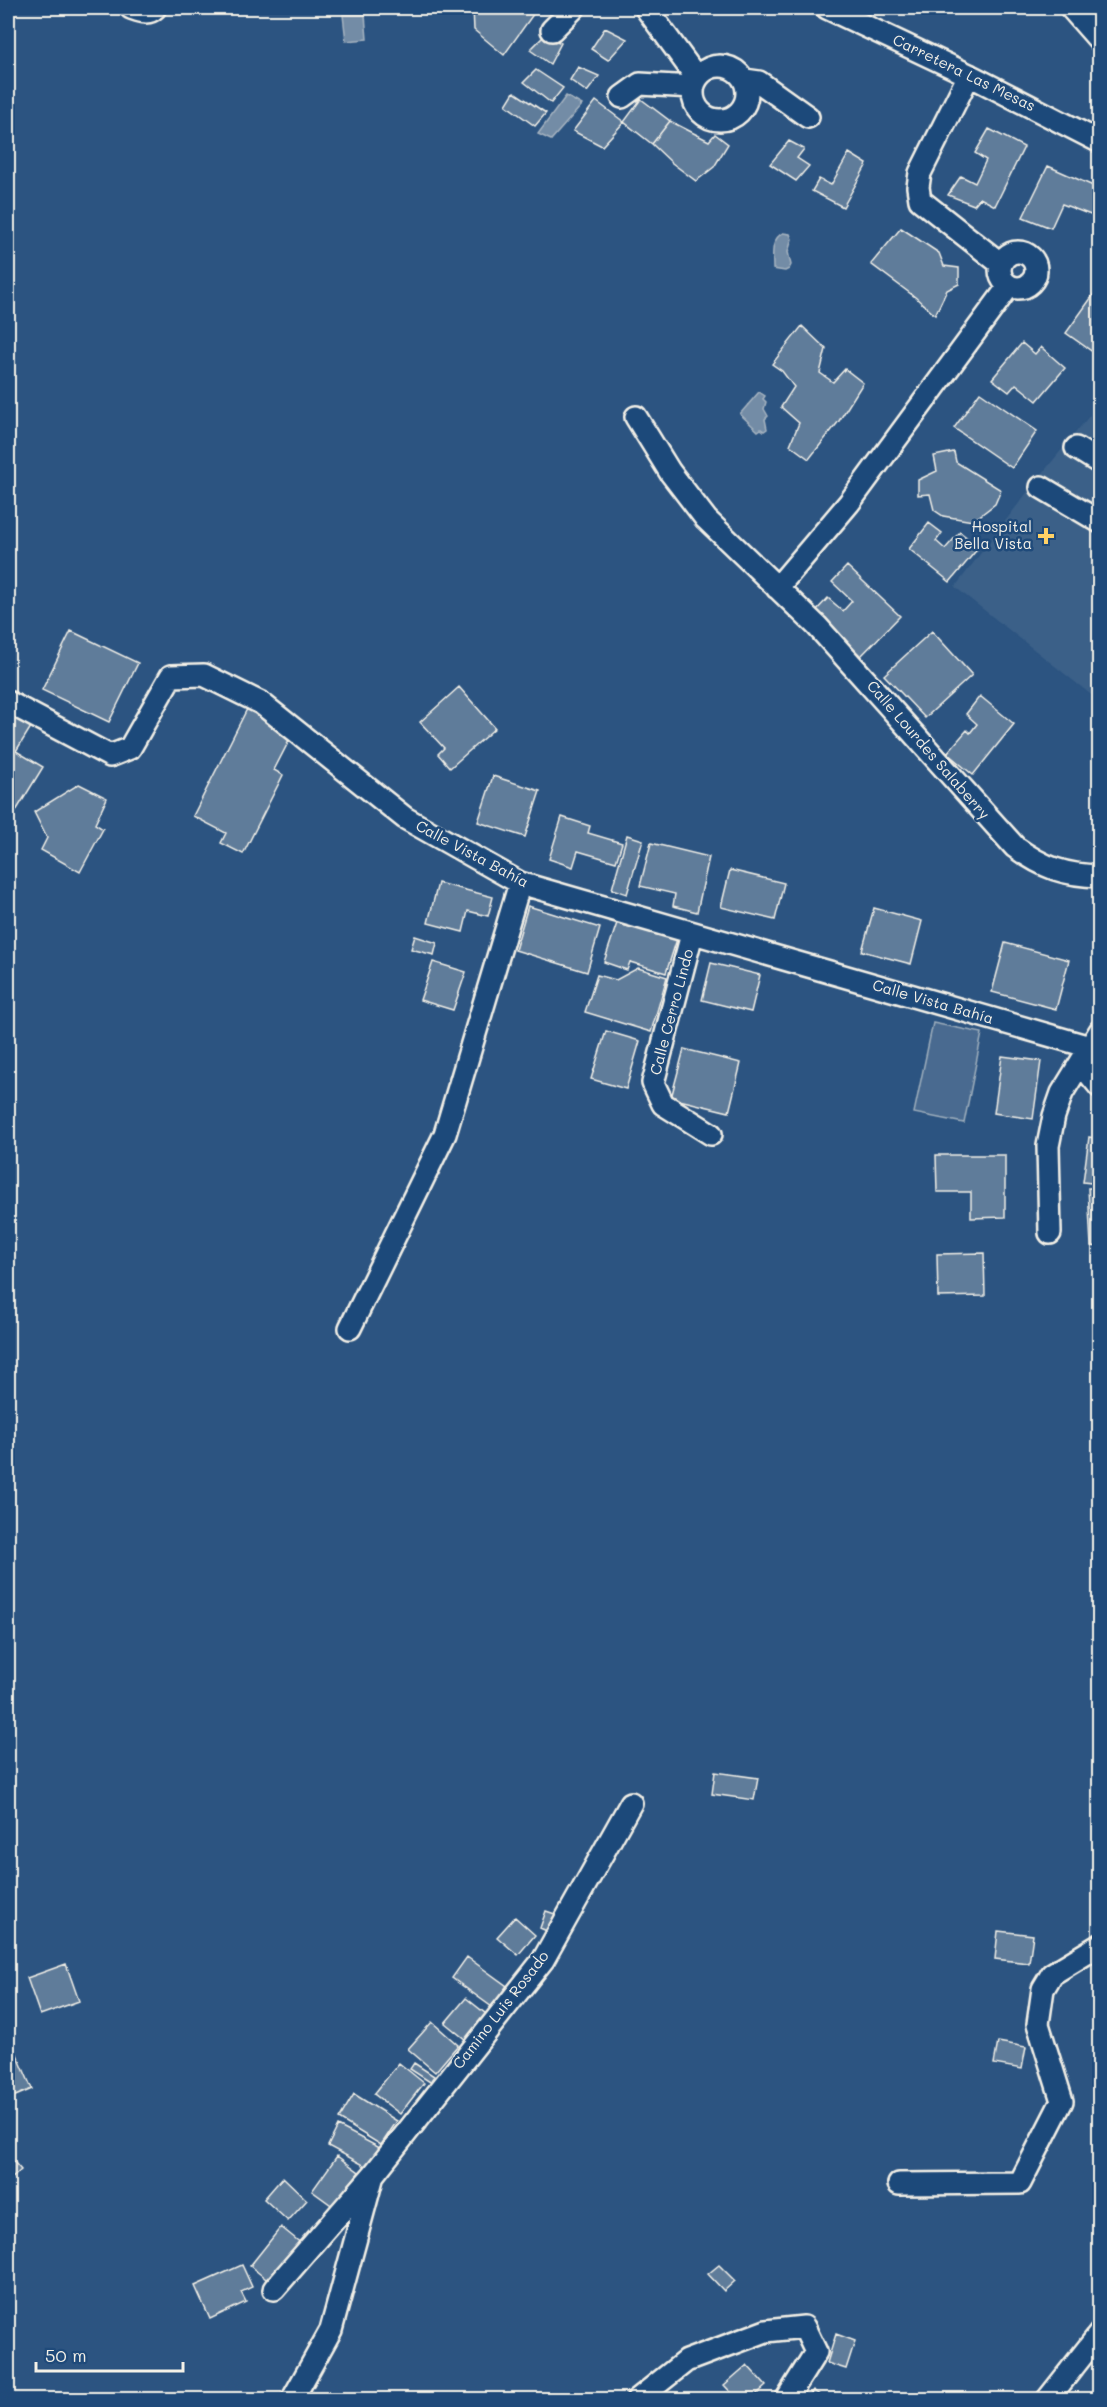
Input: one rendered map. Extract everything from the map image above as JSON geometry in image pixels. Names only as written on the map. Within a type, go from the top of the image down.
[{"type":"street","points":[[131,8],[142,12],[155,8]]},
{"type":"street","points":[[552,30],[574,8]]},
{"type":"street","points":[[646,8],[695,82],[696,105],[702,113],[719,120],[729,119],[743,108],[747,99],[745,80]]},
{"type":"street","name":"Carretera Las Mesas","points":[[827,8],[969,75],[1100,142]]},
{"type":"street","points":[[1071,8],[1100,41]]},
{"type":"street","points":[[695,82],[703,71],[721,65],[731,67],[745,80],[759,82],[808,117]]},
{"type":"street","points":[[969,75],[920,173],[918,187],[920,200],[1001,264]]},
{"type":"street","points":[[622,97],[640,84],[695,82]]},
{"type":"street","points":[[1016,252],[1028,255],[1035,264],[1036,271],[1032,282],[1021,288],[1009,286],[1000,274],[1004,258],[1016,252]]},
{"type":"street","points":[[777,588],[849,503],[1009,286]]},
{"type":"street","name":"Calle Lourdes Salaberry","points":[[636,417],[688,498],[706,519],[818,626],[1016,847],[1038,864],[1083,876],[1100,876]]},
{"type":"street","points":[[1076,448],[1100,463]]},
{"type":"street","points":[[1041,487],[1100,522]]},
{"type":"street","name":"Calle Vista Bahía","points":[[8,702],[110,756],[130,748],[171,676],[204,675],[261,703],[405,818],[520,883],[1090,1047]]},
{"type":"street","points":[[350,1328],[445,1134],[520,883]]},
{"type":"street","name":"Calle Cerro Lindo","points":[[692,934],[653,1083],[663,1104],[711,1134]]},
{"type":"street","points":[[1090,1047],[1100,1087]]},
{"type":"street","points":[[1050,1233],[1048,1146],[1054,1116],[1062,1093],[1090,1047]]},
{"type":"street","name":"Camino Luis Rosado","points":[[274,2289],[373,2175],[543,1960],[631,1803]]},
{"type":"street","points":[[899,2184],[1020,2183],[1062,2101],[1038,2024],[1043,1989],[1052,1974],[1100,1945]]},
{"type":"street","name":"Camino Luis Rosado","points":[[292,2400],[331,2330],[373,2175]]},
{"type":"street","points":[[637,2400],[686,2361],[766,2331],[804,2327],[816,2352],[786,2400]]},
{"type":"street","points":[[1047,2400],[1100,2333]]},
{"type":"shaded area","points":[[343,15],[365,15],[367,39],[346,41]]},
{"type":"shaded area","points":[[566,96],[582,105],[551,140],[538,134]]},
{"type":"shaded area","points":[[783,233],[790,234],[792,239],[788,252],[791,265],[785,271],[773,269],[774,244]]},
{"type":"shaded area","points":[[759,392],[765,396],[764,409],[768,416],[765,419],[767,429],[764,431],[761,429],[758,431],[740,414]]},
{"type":"shaded area","name":"Hospital Bella Vista","points":[[1099,404],[1099,701],[955,587],[1032,486]]},
{"type":"shaded area","points":[[933,1023],[982,1033],[964,1123],[914,1113]]},
{"type":"building","points":[[473,8],[527,8],[534,13],[504,55],[474,30]]},
{"type":"building","points":[[605,28],[627,39],[608,60],[591,49]]},
{"type":"building","points":[[545,35],[561,43],[550,64],[530,50]]},
{"type":"building","points":[[578,67],[599,76],[587,92],[570,80]]},
{"type":"building","points":[[536,70],[563,88],[551,103],[524,82]]},
{"type":"building","points":[[514,92],[546,113],[535,126],[506,105]]},
{"type":"building","points":[[641,99],[670,121],[652,144],[624,122]]},
{"type":"building","points":[[596,101],[624,122],[602,146],[573,131]]},
{"type":"building","points":[[670,121],[709,141],[715,134],[728,144],[714,167],[696,181],[652,144]]},
{"type":"building","points":[[989,129],[1024,147],[995,206],[980,198],[974,205],[948,195],[961,176],[975,183],[986,160],[975,153]]},
{"type":"building","points":[[789,141],[804,149],[797,158],[809,166],[796,181],[770,164]]},
{"type":"building","points":[[849,153],[867,164],[843,207],[812,191],[819,179],[831,185]]},
{"type":"building","points":[[1048,166],[1100,189],[1100,209],[1096,217],[1062,204],[1051,228],[1023,217]]},
{"type":"building","points":[[901,228],[939,253],[944,266],[959,268],[959,284],[947,290],[935,315],[871,264]]},
{"type":"building","points":[[1100,287],[1100,357],[1066,333]]},
{"type":"building","points":[[802,326],[826,349],[820,373],[833,382],[845,369],[863,383],[839,421],[809,459],[790,445],[799,423],[781,407],[794,387],[782,371],[772,364]]},
{"type":"building","points":[[1022,343],[1035,354],[1041,347],[1065,368],[1037,401],[1016,384],[1009,392],[992,379]]},
{"type":"building","points":[[980,392],[1037,431],[1012,468],[954,428]]},
{"type":"building","points":[[954,452],[956,462],[1001,490],[995,504],[973,521],[943,516],[934,510],[930,494],[918,495],[918,480],[937,471],[934,456]]},
{"type":"building","points":[[929,523],[942,533],[936,541],[945,549],[960,532],[979,547],[950,582],[909,549]]},
{"type":"building","points":[[847,566],[900,616],[861,656],[814,613],[828,598],[843,611],[852,601],[832,582]]},
{"type":"building","points":[[71,631],[138,663],[109,722],[42,690]]},
{"type":"building","points":[[932,631],[972,675],[925,718],[884,675]]},
{"type":"building","points":[[459,687],[495,728],[450,768],[438,754],[444,748],[420,722]]},
{"type":"building","points":[[980,696],[1014,724],[973,775],[947,753],[967,730],[970,733],[977,724],[966,714]]},
{"type":"building","points":[[247,709],[293,733],[274,770],[283,775],[243,854],[221,843],[226,833],[193,816]]},
{"type":"building","points":[[8,712],[31,727],[16,751],[43,767],[8,824]]},
{"type":"building","points":[[493,776],[540,791],[525,837],[478,822]]},
{"type":"building","points":[[79,784],[107,798],[95,824],[103,829],[80,872],[41,850],[47,838],[34,812]]},
{"type":"building","points":[[562,817],[590,826],[588,833],[622,843],[616,862],[578,851],[573,867],[549,859]]},
{"type":"building","points":[[627,835],[643,840],[627,894],[612,889]]},
{"type":"building","points":[[651,843],[709,857],[697,912],[673,906],[675,894],[640,886]]},
{"type":"building","points":[[730,870],[784,883],[775,920],[721,907]]},
{"type":"building","points":[[438,883],[493,897],[488,916],[468,911],[463,932],[428,923]]},
{"type":"building","points":[[528,906],[600,928],[587,972],[515,950]]},
{"type":"building","points":[[874,908],[922,921],[911,964],[862,951]]},
{"type":"building","points":[[619,917],[678,936],[666,973],[630,962],[627,970],[604,962]]},
{"type":"building","points":[[415,936],[437,943],[434,955],[411,949]]},
{"type":"building","points":[[1005,943],[1069,960],[1056,1009],[992,992]]},
{"type":"building","points":[[433,962],[466,972],[453,1010],[420,1000]]},
{"type":"building","points":[[711,963],[760,975],[751,1012],[702,1000]]},
{"type":"building","points":[[638,968],[667,977],[651,1032],[585,1012],[597,975],[616,980]]},
{"type":"building","points":[[606,1031],[640,1041],[626,1089],[591,1079]]},
{"type":"building","points":[[684,1049],[741,1063],[729,1112],[671,1098]]},
{"type":"building","points":[[1002,1056],[1041,1061],[1033,1119],[994,1113]]},
{"type":"building","points":[[1089,1137],[1100,1139],[1100,1184],[1083,1182]]},
{"type":"building","points":[[936,1155],[1005,1155],[1005,1217],[971,1218],[971,1192],[937,1192]]},
{"type":"building","points":[[1088,1188],[1100,1188],[1100,1247],[1091,1246]]},
{"type":"building","points":[[984,1253],[985,1296],[938,1297],[937,1254]]},
{"type":"building","points":[[715,1772],[758,1778],[754,1800],[712,1794]]},
{"type":"building","points":[[546,1911],[555,1914],[549,1932],[540,1928]]},
{"type":"building","points":[[515,1917],[535,1935],[518,1955],[497,1937]]},
{"type":"building","points":[[998,1931],[1033,1935],[1029,1963],[995,1959]]},
{"type":"building","points":[[467,1957],[507,1986],[492,2007],[452,1978]]},
{"type":"building","points":[[66,1964],[79,2001],[40,2015],[27,1978]]},
{"type":"building","points":[[466,1998],[486,2014],[466,2040],[445,2023]]},
{"type":"building","points":[[432,2022],[458,2045],[435,2072],[408,2049]]},
{"type":"building","points":[[10,2038],[32,2089],[8,2099],[8,2040]]},
{"type":"building","points":[[998,2042],[1026,2047],[1022,2069],[994,2064]]},
{"type":"building","points":[[399,2063],[424,2083],[400,2114],[374,2094]]},
{"type":"building","points":[[414,2063],[434,2076],[430,2082],[410,2069]]},
{"type":"building","points":[[354,2094],[397,2121],[381,2145],[339,2119]]},
{"type":"building","points":[[338,2126],[380,2148],[369,2168],[328,2146]]},
{"type":"building","points":[[8,2155],[21,2170],[8,2182]]},
{"type":"building","points":[[337,2156],[359,2172],[334,2207],[312,2191]]},
{"type":"building","points":[[283,2177],[307,2200],[288,2221],[264,2199]]},
{"type":"building","points":[[281,2227],[302,2244],[271,2283],[250,2266]]},
{"type":"building","points":[[242,2265],[252,2287],[241,2292],[246,2302],[210,2319],[195,2286]]},
{"type":"building","points":[[719,2265],[735,2281],[724,2291],[708,2274]]},
{"type":"building","points":[[836,2334],[855,2341],[846,2369],[827,2363]]},
{"type":"building","points":[[747,2365],[766,2386],[750,2400],[738,2400],[724,2385]]},
{"type":"building","points":[[813,2390],[826,2400],[806,2400]]},
{"type":"place","name":"Hospital Bella Vista","points":[[1046,536]]}]
